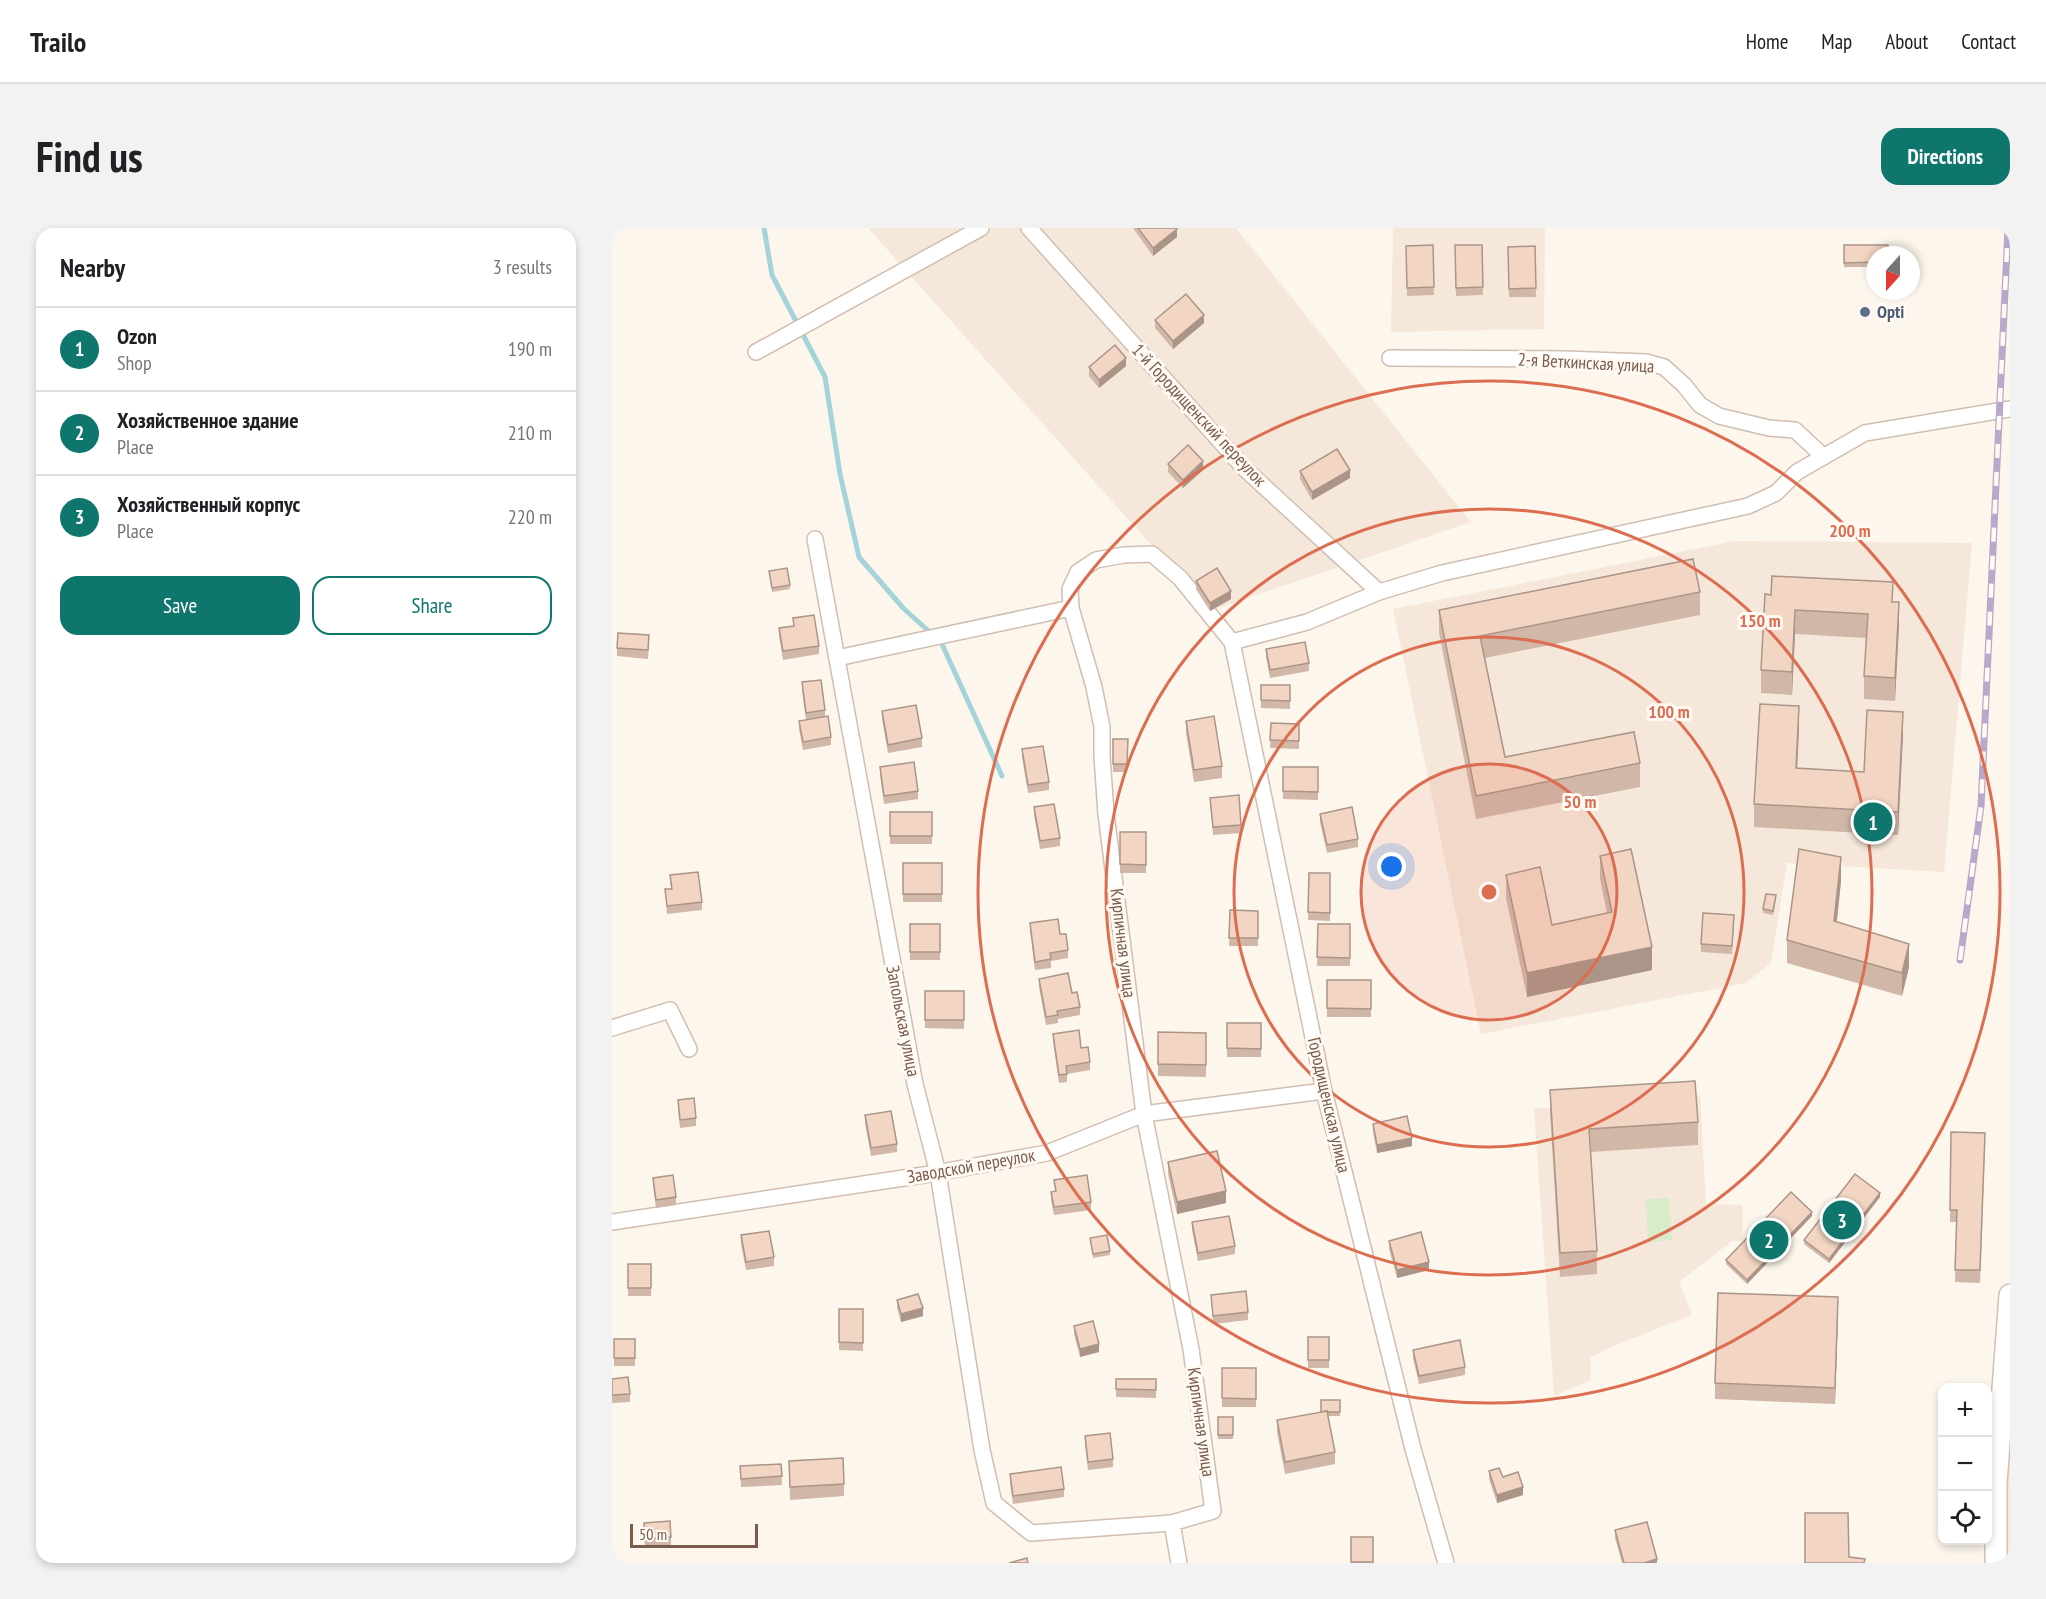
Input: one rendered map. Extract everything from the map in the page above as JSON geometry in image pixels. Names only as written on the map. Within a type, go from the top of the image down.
[{"type":"street","points":[[756,352],[981,228]]},
{"type":"street","name":"1-й Городищенский переулок","points":[[1029,228],[1245,469],[1379,592]]},
{"type":"street","name":"2-я Веткинская улица","points":[[1390,358],[1646,362],[1664,367],[1684,385],[1700,405],[1719,416],[1760,426],[1795,430],[1823,456]]},
{"type":"street","points":[[1232,642],[1307,622],[1379,592],[1442,573],[1748,506],[1776,493],[1797,472],[1865,433],[2010,410]]},
{"type":"street","name":"Запольская улица","points":[[815,539],[915,1084],[938,1173],[982,1450],[994,1503],[1031,1533],[1172,1523]]},
{"type":"street","name":"Кирпичная улица","points":[[1172,1523],[1213,1511],[1191,1349],[1144,1114],[1106,814],[1102,726],[1094,687],[1071,608],[1070,589],[1078,572],[1096,560],[1124,555],[1152,554],[1180,578],[1232,642]]},
{"type":"street","points":[[837,658],[1071,608]]},
{"type":"street","name":"Городищенская улица","points":[[1232,642],[1324,1090],[1413,1449],[1446,1563]]},
{"type":"street","points":[[612,1028],[670,1010],[689,1049]]},
{"type":"street","name":"Заводской переулок","points":[[612,1222],[938,1173],[1047,1153],[1144,1114],[1324,1090]]},
{"type":"street","points":[[1996,1563],[1996,1483],[2010,1295]]},
{"type":"street","points":[[1172,1523],[1179,1563]]},
{"type":"shaded area","points":[[868,228],[1236,228],[1471,522],[1210,611]]},
{"type":"shaded area","points":[[1393,228],[1545,228],[1544,329],[1391,332]]},
{"type":"shaded area","points":[[1734,541],[1972,543],[1944,872],[1787,863],[1771,963],[1746,983],[1481,1034],[1393,609]]},
{"type":"shaded area","points":[[1700,1095],[1706,1204],[1742,1205],[1743,1241],[1732,1241],[1679,1282],[1692,1315],[1609,1348],[1590,1358],[1591,1380],[1554,1396],[1534,1109]]},
{"type":"shaded area","points":[[2010,1358],[2010,1563],[1998,1563]]},
{"type":"green space","points":[[1669,1198],[1672,1240],[1648,1242],[1646,1199]]},
{"type":"building","points":[[1138,228],[1176,228],[1177,229],[1153,248]]},
{"type":"building","points":[[1433,245],[1434,287],[1407,288],[1406,246]]},
{"type":"building","points":[[1455,245],[1482,245],[1483,287],[1456,288]]},
{"type":"building","points":[[1844,245],[1888,245],[1866,246],[1866,262],[1844,263]]},
{"type":"building","points":[[1535,246],[1536,288],[1509,289],[1508,247]]},
{"type":"building","points":[[1186,294],[1204,315],[1173,341],[1155,320]]},
{"type":"building","points":[[1115,345],[1126,358],[1099,380],[1089,367]]},
{"type":"building","points":[[1188,445],[1203,461],[1183,480],[1168,464]]},
{"type":"building","points":[[1337,449],[1350,470],[1312,492],[1300,471]]},
{"type":"building","points":[[1693,559],[1700,592],[1480,636],[1505,757],[1634,732],[1640,763],[1476,796],[1439,610]]},
{"type":"building","points":[[787,568],[790,585],[772,588],[769,571]]},
{"type":"building","points":[[1217,568],[1231,591],[1210,603],[1196,581]]},
{"type":"building","points":[[1772,576],[1893,582],[1892,602],[1899,602],[1895,678],[1864,676],[1868,614],[1795,610],[1792,672],[1761,670],[1765,594],[1771,595]]},
{"type":"building","points":[[814,615],[819,646],[783,651],[779,628],[794,626],[793,618]]},
{"type":"building","points":[[618,633],[649,635],[648,650],[617,648]]},
{"type":"building","points":[[1305,642],[1309,663],[1270,670],[1266,649]]},
{"type":"building","points":[[821,680],[825,710],[806,713],[802,682]]},
{"type":"building","points":[[1261,685],[1290,685],[1290,701],[1261,700]]},
{"type":"building","points":[[1760,704],[1799,706],[1796,768],[1864,772],[1867,710],[1903,712],[1898,812],[1754,804]]},
{"type":"building","points":[[916,705],[922,738],[888,745],[882,711]]},
{"type":"building","points":[[828,716],[831,737],[803,742],[799,721]]},
{"type":"building","points":[[1214,716],[1222,766],[1194,770],[1186,721]]},
{"type":"building","points":[[1271,723],[1299,724],[1299,741],[1270,740]]},
{"type":"building","points":[[1113,739],[1128,739],[1127,764],[1113,764]]},
{"type":"building","points":[[1043,746],[1049,782],[1028,785],[1022,749]]},
{"type":"building","points":[[914,762],[918,791],[884,796],[880,767]]},
{"type":"building","points":[[1283,767],[1318,767],[1318,792],[1283,791]]},
{"type":"building","points":[[1239,795],[1241,825],[1213,827],[1210,798]]},
{"type":"building","points":[[1054,804],[1060,838],[1040,841],[1034,807]]},
{"type":"building","points":[[1352,807],[1358,839],[1327,845],[1320,814]]},
{"type":"building","points":[[890,812],[932,812],[932,836],[890,836]]},
{"type":"building","points":[[1120,832],[1146,832],[1146,865],[1120,864]]},
{"type":"building","points":[[1631,849],[1652,947],[1527,973],[1506,875],[1540,867],[1552,925],[1612,912],[1600,856]]},
{"type":"building","points":[[1799,849],[1841,857],[1834,921],[1909,944],[1902,973],[1787,940]]},
{"type":"building","points":[[903,863],[942,863],[942,894],[903,894]]},
{"type":"building","points":[[698,872],[702,902],[667,906],[665,889],[672,889],[670,875]]},
{"type":"building","points":[[1309,873],[1330,873],[1330,913],[1308,912]]},
{"type":"building","points":[[1766,894],[1776,895],[1773,911],[1763,909]]},
{"type":"building","points":[[1230,910],[1258,911],[1258,938],[1229,938]]},
{"type":"building","points":[[1703,913],[1734,915],[1732,946],[1701,944]]},
{"type":"building","points":[[1058,919],[1060,934],[1066,934],[1068,950],[1050,953],[1051,959],[1035,962],[1030,923]]},
{"type":"building","points":[[910,924],[940,924],[940,952],[910,952]]},
{"type":"building","points":[[1318,924],[1350,924],[1350,958],[1317,957]]},
{"type":"building","points":[[1068,973],[1072,993],[1077,992],[1080,1007],[1057,1011],[1058,1015],[1046,1017],[1039,979]]},
{"type":"building","points":[[1327,980],[1371,980],[1371,1009],[1327,1008]]},
{"type":"building","points":[[925,991],[964,991],[964,1020],[925,1020]]},
{"type":"building","points":[[1227,1023],[1261,1023],[1261,1049],[1227,1048]]},
{"type":"building","points":[[1079,1030],[1081,1048],[1088,1047],[1090,1062],[1066,1066],[1067,1074],[1059,1075],[1053,1034]]},
{"type":"building","points":[[1158,1032],[1206,1033],[1206,1065],[1158,1064]]},
{"type":"building","points":[[1695,1081],[1698,1122],[1589,1129],[1597,1251],[1560,1253],[1550,1090]]},
{"type":"building","points":[[694,1098],[696,1118],[680,1120],[678,1100]]},
{"type":"building","points":[[891,1111],[897,1144],[871,1148],[865,1115]]},
{"type":"building","points":[[1407,1116],[1412,1138],[1377,1145],[1373,1124]]},
{"type":"building","points":[[1951,1132],[1985,1133],[1980,1270],[1955,1270],[1957,1210],[1950,1210]]},
{"type":"building","points":[[1217,1151],[1226,1191],[1177,1202],[1168,1162]]},
{"type":"building","points":[[1855,1174],[1880,1193],[1829,1259],[1804,1240]]},
{"type":"building","points":[[673,1175],[676,1197],[656,1200],[653,1178]]},
{"type":"building","points":[[1087,1175],[1091,1202],[1054,1207],[1051,1192],[1056,1191],[1054,1180]]},
{"type":"building","points":[[1791,1192],[1812,1212],[1747,1280],[1726,1260]]},
{"type":"building","points":[[1229,1216],[1235,1246],[1198,1253],[1192,1222]]},
{"type":"building","points":[[769,1231],[774,1257],[746,1262],[741,1235]]},
{"type":"building","points":[[1421,1232],[1429,1262],[1397,1270],[1389,1241]]},
{"type":"building","points":[[1107,1235],[1110,1251],[1093,1254],[1090,1238]]},
{"type":"building","points":[[628,1264],[651,1264],[651,1288],[628,1288]]},
{"type":"building","points":[[1246,1291],[1248,1312],[1213,1316],[1211,1295]]},
{"type":"building","points":[[1718,1293],[1838,1297],[1835,1388],[1715,1383]]},
{"type":"building","points":[[918,1294],[923,1308],[901,1314],[897,1300]]},
{"type":"building","points":[[839,1309],[863,1309],[863,1343],[839,1342]]},
{"type":"building","points":[[1093,1321],[1099,1344],[1080,1349],[1074,1326]]},
{"type":"building","points":[[1308,1337],[1329,1337],[1329,1360],[1308,1360]]},
{"type":"building","points":[[614,1339],[635,1339],[635,1358],[614,1358]]},
{"type":"building","points":[[1460,1340],[1465,1367],[1419,1376],[1413,1350]]},
{"type":"building","points":[[1222,1368],[1256,1368],[1256,1399],[1222,1398]]},
{"type":"building","points":[[628,1377],[630,1394],[612,1395],[612,1379]]},
{"type":"building","points":[[1116,1379],[1156,1379],[1156,1390],[1116,1389]]},
{"type":"building","points":[[1321,1400],[1340,1400],[1340,1412],[1321,1412]]},
{"type":"building","points":[[1327,1411],[1335,1452],[1285,1462],[1277,1420]]},
{"type":"building","points":[[1218,1417],[1233,1417],[1233,1435],[1218,1435]]},
{"type":"building","points":[[1110,1433],[1113,1459],[1088,1462],[1085,1436]]},
{"type":"building","points":[[843,1458],[844,1484],[790,1487],[789,1461]]},
{"type":"building","points":[[781,1464],[782,1476],[741,1479],[740,1466]]},
{"type":"building","points":[[1061,1467],[1064,1489],[1013,1496],[1010,1474]]},
{"type":"building","points":[[1499,1468],[1503,1477],[1518,1472],[1523,1487],[1497,1495],[1489,1471]]},
{"type":"building","points":[[1805,1513],[1848,1513],[1849,1557],[1865,1559],[1864,1563],[1805,1563]]},
{"type":"building","points":[[670,1521],[671,1537],[645,1539],[644,1523]]},
{"type":"building","points":[[1647,1522],[1657,1559],[1644,1563],[1624,1563],[1615,1530]]},
{"type":"building","points":[[1351,1537],[1373,1537],[1373,1562],[1351,1562]]},
{"type":"building","points":[[1027,1558],[1028,1563],[1009,1563]]},
{"type":"waterway","points":[[764,228],[772,275],[825,377],[840,474],[859,557],[904,609],[941,642],[1002,776]]},
{"type":"railway","points":[[1960,960],[1981,806],[2008,228]]},
{"type":"place","name":"Opti","points":[[1865,312]]},
{"type":"place","name":"Ozon","points":[[1873,822]]},
{"type":"place","name":"Хозяйственный корпус","points":[[1842,1220]]},
{"type":"place","name":"Хозяйственное здание","points":[[1769,1240]]}]
